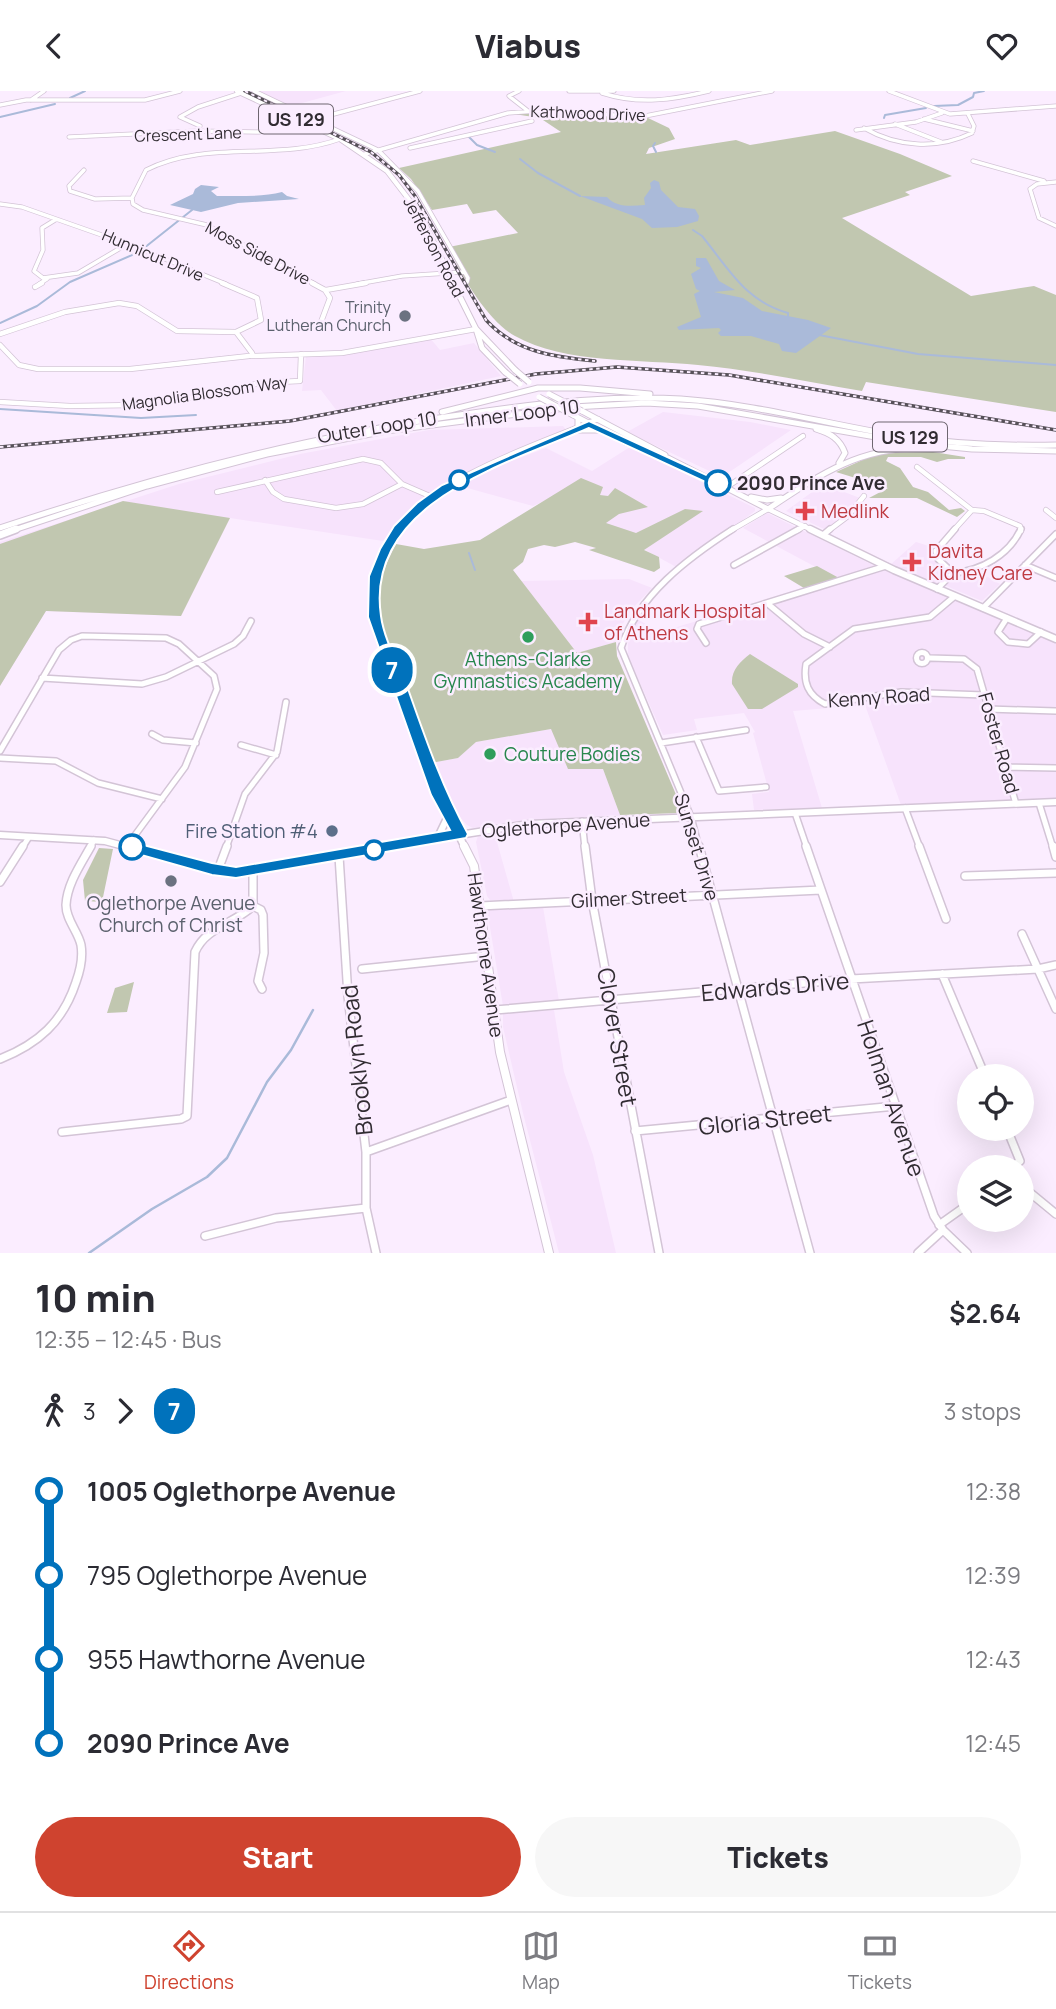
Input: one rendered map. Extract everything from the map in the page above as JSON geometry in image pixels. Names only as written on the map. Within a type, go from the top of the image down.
[{"type":"highway","name":"Jefferson Road","points":[[239,92],[340,139],[387,171],[420,215],[476,329],[514,370],[529,382],[588,414],[593,422]]},
{"type":"highway","name":"Jefferson Road","points":[[476,329],[476,337],[485,353],[505,372],[539,397],[575,416]]},
{"type":"highway","points":[[373,426],[500,400],[538,388]]},
{"type":"highway","name":"US 129","points":[[538,388],[589,388],[702,401]]},
{"type":"highway","name":"Outer Loop 10","points":[[0,528],[128,484],[207,462],[373,426],[569,401],[649,398],[702,401],[778,411],[917,438],[993,445],[1056,445]]},
{"type":"highway","points":[[671,404],[756,416],[821,430],[836,438],[845,449],[844,456],[835,467]]},
{"type":"highway","name":"Inner Loop 10","points":[[0,535],[158,482],[315,443],[548,408],[671,404],[760,413],[878,438],[933,446],[1056,453]]},
{"type":"highway","points":[[574,430],[578,424],[575,416]]},
{"type":"highway","name":"US 129","points":[[575,416],[593,422],[600,430],[668,458],[768,509],[835,467],[862,454],[895,448],[1004,454],[1056,453]]},
{"type":"highway","points":[[593,422],[657,450],[668,458]]},
{"type":"highway","points":[[574,430],[600,430]]},
{"type":"highway","points":[[740,494],[767,500],[791,495]]},
{"type":"main road","name":"Hawthorne Avenue","points":[[549,1253],[511,1100],[486,956],[474,866],[439,795],[378,630],[373,597],[375,576],[393,537],[405,521],[432,497],[477,471],[593,422]]},
{"type":"main road","points":[[768,509],[886,566],[1056,639]]},
{"type":"main road","name":"Oglethorpe Avenue","points":[[0,835],[94,840],[218,870],[253,871],[491,828],[582,821],[1056,802]]},
{"type":"main road","points":[[437,838],[442,833],[449,814]]},
{"type":"street","points":[[32,100],[44,91]]},
{"type":"street","points":[[1,104],[32,100],[140,101],[180,91]]},
{"type":"street","points":[[254,91],[378,150],[418,191],[467,282]]},
{"type":"street","points":[[315,119],[420,91]]},
{"type":"street","points":[[519,91],[509,96],[528,111]]},
{"type":"street","points":[[569,91],[614,91]]},
{"type":"street","points":[[602,93],[624,101],[647,102],[709,91]]},
{"type":"street","name":"Kathwood Drive","points":[[365,154],[500,114],[528,111],[640,117],[772,91]]},
{"type":"street","points":[[889,91],[942,113],[968,114],[997,109],[1056,106]]},
{"type":"street","points":[[198,131],[200,125],[180,117],[239,92]]},
{"type":"street","points":[[275,109],[286,106]]},
{"type":"street","points":[[856,130],[924,120],[942,113]]},
{"type":"street","points":[[968,114],[972,120],[973,131]]},
{"type":"street","points":[[924,120],[973,131]]},
{"type":"street","points":[[410,148],[532,121]]},
{"type":"street","name":"Crescent Lane","points":[[69,137],[198,131],[259,132],[306,123]]},
{"type":"street","points":[[895,124],[941,142]]},
{"type":"street","points":[[864,128],[877,137],[892,142],[916,144],[964,137],[973,131]]},
{"type":"street","points":[[434,134],[448,141]]},
{"type":"street","points":[[84,170],[69,186],[70,191],[95,199],[132,198],[146,170],[184,155],[207,152],[296,151],[340,139]]},
{"type":"street","points":[[973,162],[1046,183]]},
{"type":"street","points":[[1056,182],[1032,186],[1030,192],[1039,218],[1056,226]]},
{"type":"street","name":"Moss Side Drive","points":[[132,198],[133,204],[143,210],[211,227],[326,290],[330,301],[321,323],[316,327]]},
{"type":"street","name":"Hunnicut Drive","points":[[0,204],[17,204],[55,220],[129,243],[257,298],[261,320],[236,332]]},
{"type":"street","points":[[47,279],[39,277],[34,271],[43,250],[42,228],[55,220]]},
{"type":"street","points":[[35,287],[47,279],[85,269],[129,243]]},
{"type":"street","points":[[326,290],[402,276],[464,272]]},
{"type":"street","points":[[0,334],[60,315],[122,303],[134,305],[173,330],[220,329],[236,332],[250,354]]},
{"type":"street","points":[[0,345],[19,365],[38,369],[130,369],[250,354],[301,355],[361,350],[476,329]]},
{"type":"street","name":"Magnolia Blossom Way","points":[[0,402],[119,406],[220,394],[259,383],[300,381],[301,355]]},
{"type":"street","points":[[727,487],[803,436]]},
{"type":"street","points":[[217,492],[363,459],[381,463],[402,484],[432,497]]},
{"type":"street","points":[[917,467],[972,510],[993,513],[1018,524],[1021,531],[1012,543],[982,569],[953,573],[937,589]]},
{"type":"street","points":[[265,480],[272,491],[284,499],[330,507],[363,504],[402,484]]},
{"type":"street","points":[[823,535],[842,522],[864,496]]},
{"type":"street","name":"Sunset Drive","points":[[768,509],[737,526],[658,589],[635,612],[624,632],[621,648],[691,817],[810,1253]]},
{"type":"street","points":[[953,573],[938,559],[936,551],[972,510]]},
{"type":"street","points":[[1046,510],[1056,518]]},
{"type":"street","points":[[734,565],[805,526]]},
{"type":"street","points":[[983,608],[1056,534]]},
{"type":"street","points":[[1025,565],[1056,578]]},
{"type":"street","points":[[706,643],[697,629],[699,624],[886,566]]},
{"type":"street","name":"Kenny Road","points":[[955,596],[930,617],[854,629],[807,663],[804,668],[807,688],[812,696],[822,703],[849,702],[901,692],[984,695]]},
{"type":"street","points":[[768,604],[804,634],[830,647]]},
{"type":"street","points":[[1007,618],[998,632],[1008,642],[1028,644],[1041,632]]},
{"type":"street","points":[[42,678],[142,684],[166,677],[238,642],[251,621]]},
{"type":"street","points":[[0,751],[61,647],[71,639],[82,636],[166,638],[179,644],[216,679],[218,685],[185,767],[127,846]]},
{"type":"street","name":"Foster Road","points":[[930,658],[960,659],[971,662],[977,669],[1017,804]]},
{"type":"street","points":[[218,870],[245,794],[275,755],[286,702]]},
{"type":"street","points":[[988,709],[1056,711]]},
{"type":"street","points":[[661,743],[746,730]]},
{"type":"street","points":[[152,734],[163,740],[196,743]]},
{"type":"street","points":[[696,737],[719,791],[766,787]]},
{"type":"street","points":[[241,745],[275,755]]},
{"type":"street","points":[[0,758],[60,762],[98,783],[162,799]]},
{"type":"street","points":[[1005,767],[1056,768]]},
{"type":"street","points":[[1039,803],[1056,856]]},
{"type":"street","points":[[905,808],[946,919]]},
{"type":"street","name":"Holman Avenue","points":[[795,813],[851,979],[941,1228],[967,1253]]},
{"type":"street","name":"Clover Street","points":[[582,821],[592,900],[659,1253]]},
{"type":"street","points":[[0,882],[29,837]]},
{"type":"street","points":[[0,1059],[29,1047],[47,1033],[62,1017],[71,1001],[82,953],[79,939],[67,915],[66,902],[94,840]]},
{"type":"street","name":"Brooklyn Road","points":[[339,856],[348,996],[366,1152],[511,1100]]},
{"type":"street","points":[[62,1132],[185,1118],[196,947],[203,937],[247,913],[253,906],[253,871]]},
{"type":"street","points":[[965,876],[1056,873]]},
{"type":"street","name":"Gilmer Street","points":[[480,906],[821,890]]},
{"type":"street","points":[[253,906],[260,909],[263,915],[264,953],[258,981],[262,989]]},
{"type":"street","points":[[1022,934],[1056,1009]]},
{"type":"street","points":[[362,969],[486,956]]},
{"type":"street","name":"Edwards Drive","points":[[495,1010],[737,988],[1038,969],[1056,965]]},
{"type":"street","points":[[942,974],[980,1064]]},
{"type":"street","name":"Gloria Street","points":[[635,1132],[896,1106]]},
{"type":"street","points":[[366,1152],[366,1208],[376,1253]]},
{"type":"street","points":[[1034,1196],[1056,1214]]},
{"type":"street","points":[[205,1237],[276,1217],[366,1208]]},
{"type":"street","points":[[918,1253],[957,1214]]},
{"type":"shaded area","points":[[259,91],[346,91],[291,106]]},
{"type":"shaded area","points":[[430,338],[440,350],[474,343],[501,376],[337,411],[321,390],[302,391],[306,356]]},
{"type":"shaded area","points":[[663,412],[750,422],[791,430],[722,477],[627,432]]},
{"type":"shaded area","points":[[563,426],[567,431],[445,483],[408,511],[383,541],[230,518],[181,616],[46,611],[0,686],[0,542],[179,484],[300,454],[429,430]]},
{"type":"shaded area","points":[[630,447],[755,508],[755,511],[678,568],[551,498],[533,506],[460,486],[506,463],[546,448],[592,471]]},
{"type":"shaded area","points":[[823,484],[860,498],[843,518],[826,530],[786,511]]},
{"type":"shaded area","points":[[767,513],[879,568],[1056,643],[1056,799],[901,805],[865,705],[793,711],[822,808],[754,810],[752,794],[769,792],[753,733],[755,732],[744,713],[694,719],[697,730],[663,735],[628,656],[628,633],[637,619],[660,632],[838,579],[743,528]]},
{"type":"shaded area","points":[[916,542],[935,548],[934,557],[950,572],[938,583],[931,583],[890,565]]},
{"type":"shaded area","points":[[981,573],[1000,584],[982,601],[944,585],[956,575]]},
{"type":"shaded area","name":"Landmark Hospital of Athens","points":[[629,579],[652,588],[632,609],[616,635],[616,642],[577,653],[521,581]]},
{"type":"shaded area","points":[[551,729],[603,769],[620,815],[531,820],[473,828],[467,825],[458,815],[431,763],[458,758],[476,742]]},
{"type":"shaded area","points":[[494,834],[514,902],[490,900],[487,896],[476,842],[478,836]]},
{"type":"shaded area","points":[[543,907],[559,1001],[503,1006],[487,909]]},
{"type":"shaded area","points":[[554,1010],[564,1072],[593,1155],[616,1253],[559,1253],[523,1113],[503,1027],[503,1013]]},
{"type":"green space","points":[[540,112],[648,118],[669,128],[675,139],[649,148],[646,154],[736,140],[750,145],[835,131],[952,176],[905,192],[910,195],[842,218],[971,296],[1034,286],[1056,295],[1056,412],[866,382],[862,391],[719,367],[580,356],[535,345],[515,336],[485,309],[460,271],[449,247],[518,233],[496,210],[473,214],[467,204],[432,210],[411,179],[399,168],[561,132],[540,118],[514,114]]},
{"type":"green space","points":[[933,452],[965,459],[937,462],[921,457],[888,457],[886,461],[900,468],[913,487],[928,492],[949,510],[961,508],[965,511],[957,517],[917,498],[869,498],[888,488],[836,472],[878,453]]},
{"type":"green space","points":[[581,478],[603,487],[600,495],[608,496],[615,488],[648,507],[619,514],[606,523],[636,533],[685,509],[703,511],[644,550],[659,557],[660,568],[654,572],[589,550],[596,548],[575,542],[528,549],[523,562],[513,570],[577,653],[616,642],[617,656],[683,811],[681,813],[620,815],[603,769],[568,769],[551,729],[476,742],[458,758],[431,763],[384,635],[380,588],[385,567],[396,544],[424,549],[480,540]]},
{"type":"green space","points":[[123,501],[230,518],[181,616],[46,611],[0,686],[0,544]]},
{"type":"green space","points":[[817,566],[839,578],[804,588],[784,576]]},
{"type":"green space","points":[[750,654],[798,684],[798,687],[762,709],[748,709],[732,684],[732,679],[737,667]]},
{"type":"green space","points":[[99,848],[113,849],[102,902],[85,901],[83,880]]},
{"type":"green space","points":[[134,982],[127,1012],[107,1013],[115,988]]},
{"type":"water","points":[[654,180],[659,182],[661,190],[678,207],[695,209],[699,216],[698,221],[677,227],[652,228],[642,219],[580,196],[607,197],[624,205],[645,205],[644,198]]},
{"type":"water","points":[[201,185],[219,187],[211,191],[217,196],[282,192],[299,199],[238,203],[201,212],[170,205],[193,194]]},
{"type":"water","points":[[696,258],[706,258],[719,281],[735,290],[714,292],[743,298],[762,311],[808,320],[831,328],[796,353],[782,351],[779,344],[751,336],[721,336],[718,333],[721,330],[719,328],[679,330],[677,327],[701,317],[694,294],[700,291],[696,289],[691,274],[701,268],[696,266]]},
{"type":"waterway","points":[[70,98],[85,91]]},
{"type":"waterway","points":[[934,106],[958,105],[973,97],[974,93],[984,91]]},
{"type":"waterway","points":[[0,117],[55,104]]},
{"type":"waterway","points":[[884,118],[885,115],[926,108]]},
{"type":"waterway","points":[[469,137],[477,145],[495,152]]},
{"type":"waterway","points":[[655,143],[653,146],[656,152]]},
{"type":"waterway","points":[[520,159],[538,173],[580,196]]},
{"type":"waterway","points":[[0,323],[37,306],[70,282],[139,252],[192,210]]},
{"type":"waterway","points":[[693,230],[702,236],[749,292],[760,301],[788,313],[788,317]]},
{"type":"waterway","points":[[819,335],[918,354],[1056,365]]},
{"type":"waterway","points":[[0,409],[141,418],[196,415]]},
{"type":"waterway","points":[[469,553],[475,570]]},
{"type":"waterway","points":[[89,1253],[152,1209],[207,1177],[227,1158],[267,1082],[291,1050],[313,1010]]},
{"type":"railway","points":[[245,91],[371,152],[399,175],[415,196],[486,320],[497,331],[536,351],[595,361]]},
{"type":"railway","points":[[0,447],[290,421],[536,374],[617,367],[729,375],[1056,430]]},
{"type":"bus line","name":"7","points":[[132,847],[212,869],[236,872],[261,870],[460,834],[439,795],[374,617],[375,576],[386,549],[399,528],[421,506],[446,487],[477,471],[589,424],[718,483]]},
{"type":"place","name":"Trinity Lutheran Church","points":[[405,316]]},
{"type":"place","name":"2090 Prince Ave","points":[[718,483]]},
{"type":"place","name":"Medlink","points":[[805,511]]},
{"type":"place","name":"Davita Kidney Care","points":[[912,562]]},
{"type":"place","name":"Landmark Hospital of Athens","points":[[588,622]]},
{"type":"place","name":"Athens-Clarke Gymnastics Academy","points":[[528,637]]},
{"type":"place","name":"Couture Bodies","points":[[490,754]]},
{"type":"place","name":"Fire Station #4","points":[[332,831]]},
{"type":"place","name":"Oglethorpe Avenue Church of Christ","points":[[171,881]]}]
